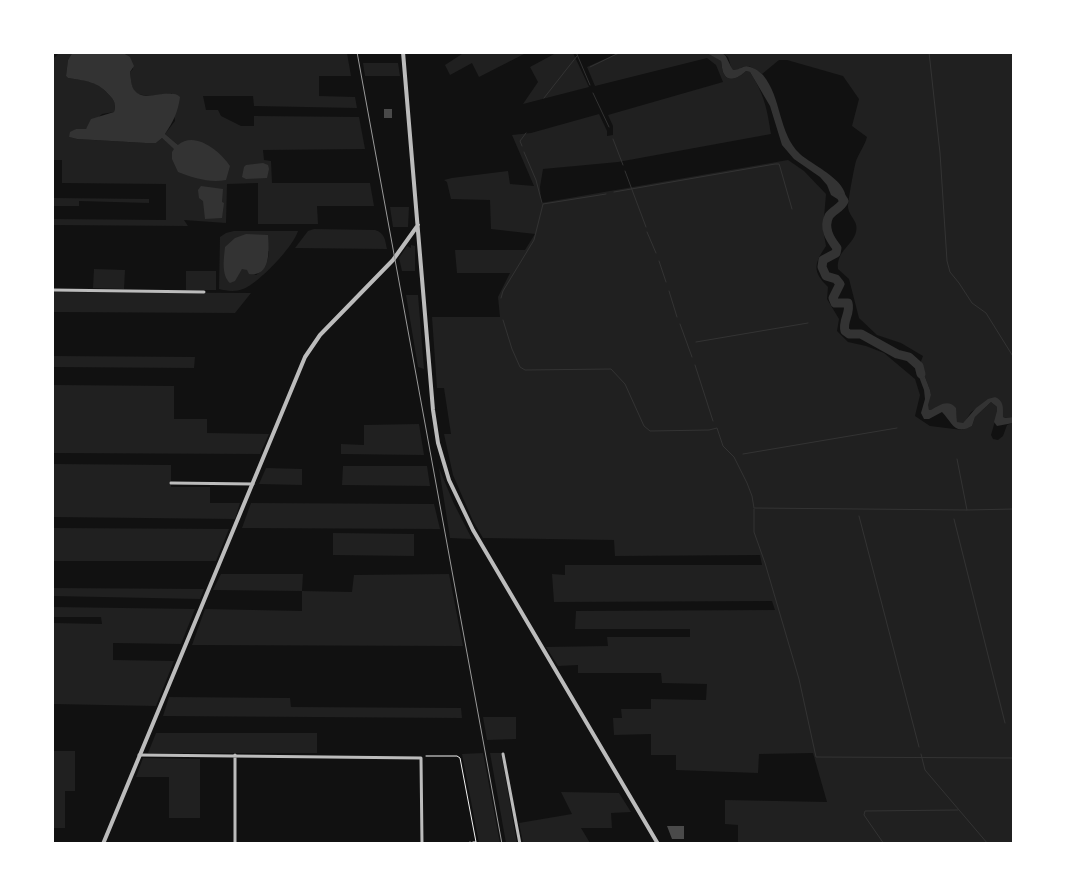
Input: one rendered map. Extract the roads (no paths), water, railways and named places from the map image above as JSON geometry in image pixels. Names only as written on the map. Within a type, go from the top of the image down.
[{"type":"street","points":[[403,52],[434,410],[438,442],[449,480],[459,504],[494,569],[658,844]]},
{"type":"street","points":[[103,844],[302,364],[320,335],[391,261],[410,233],[418,225]]},
{"type":"street","points":[[52,290],[204,292]]},
{"type":"street","points":[[171,483],[253,484]]},
{"type":"street","points":[[503,754],[520,844]]},
{"type":"street","points":[[139,755],[422,758],[422,844]]},
{"type":"street","points":[[235,755],[236,844]]},
{"type":"waterway","points":[[576,52],[590,85]]},
{"type":"waterway","points":[[590,67],[621,52]]},
{"type":"waterway","points":[[929,52],[940,153],[947,261],[950,272],[972,303],[986,313],[1014,358]]},
{"type":"waterway","points":[[544,98],[577,56]]},
{"type":"waterway","points":[[593,93],[609,127]]},
{"type":"waterway","points":[[522,146],[520,141],[526,133]]},
{"type":"waterway","points":[[613,139],[623,165]]},
{"type":"waterway","points":[[524,152],[536,180],[542,203]]},
{"type":"waterway","points":[[614,192],[779,164],[792,209]]},
{"type":"waterway","points":[[625,171],[646,227]]},
{"type":"waterway","points":[[501,298],[503,291],[534,240],[543,204],[606,194]]},
{"type":"waterway","points":[[842,198],[843,203],[827,220],[827,229],[837,248],[836,253],[823,260],[822,267],[826,276],[836,279],[840,284],[833,298],[835,303],[848,303],[845,331],[849,334],[861,334],[897,354],[909,357],[919,366],[921,374]]},
{"type":"waterway","points":[[647,232],[656,253]]},
{"type":"waterway","points":[[659,261],[666,282]]},
{"type":"waterway","points":[[669,291],[677,317]]},
{"type":"waterway","points":[[503,320],[512,349],[520,367],[525,370],[611,369],[625,384],[644,426],[650,431],[709,430],[717,428],[723,446],[734,457],[747,483],[754,508],[967,510],[957,459]]},
{"type":"waterway","points":[[696,342],[808,323]]},
{"type":"waterway","points":[[680,324],[692,357]]},
{"type":"waterway","points":[[695,365],[713,421]]},
{"type":"waterway","points":[[743,454],[897,428]]},
{"type":"waterway","points":[[754,509],[754,532],[799,679],[816,757],[1014,758]]},
{"type":"waterway","points":[[967,510],[1014,509]]},
{"type":"waterway","points":[[859,516],[919,747]]},
{"type":"waterway","points":[[954,519],[1005,723]]},
{"type":"waterway","points":[[921,754],[925,770],[988,844]]},
{"type":"waterway","points":[[884,844],[864,815],[865,811],[958,810]]},
{"type":"railway","points":[[357,52],[502,844]]}]
